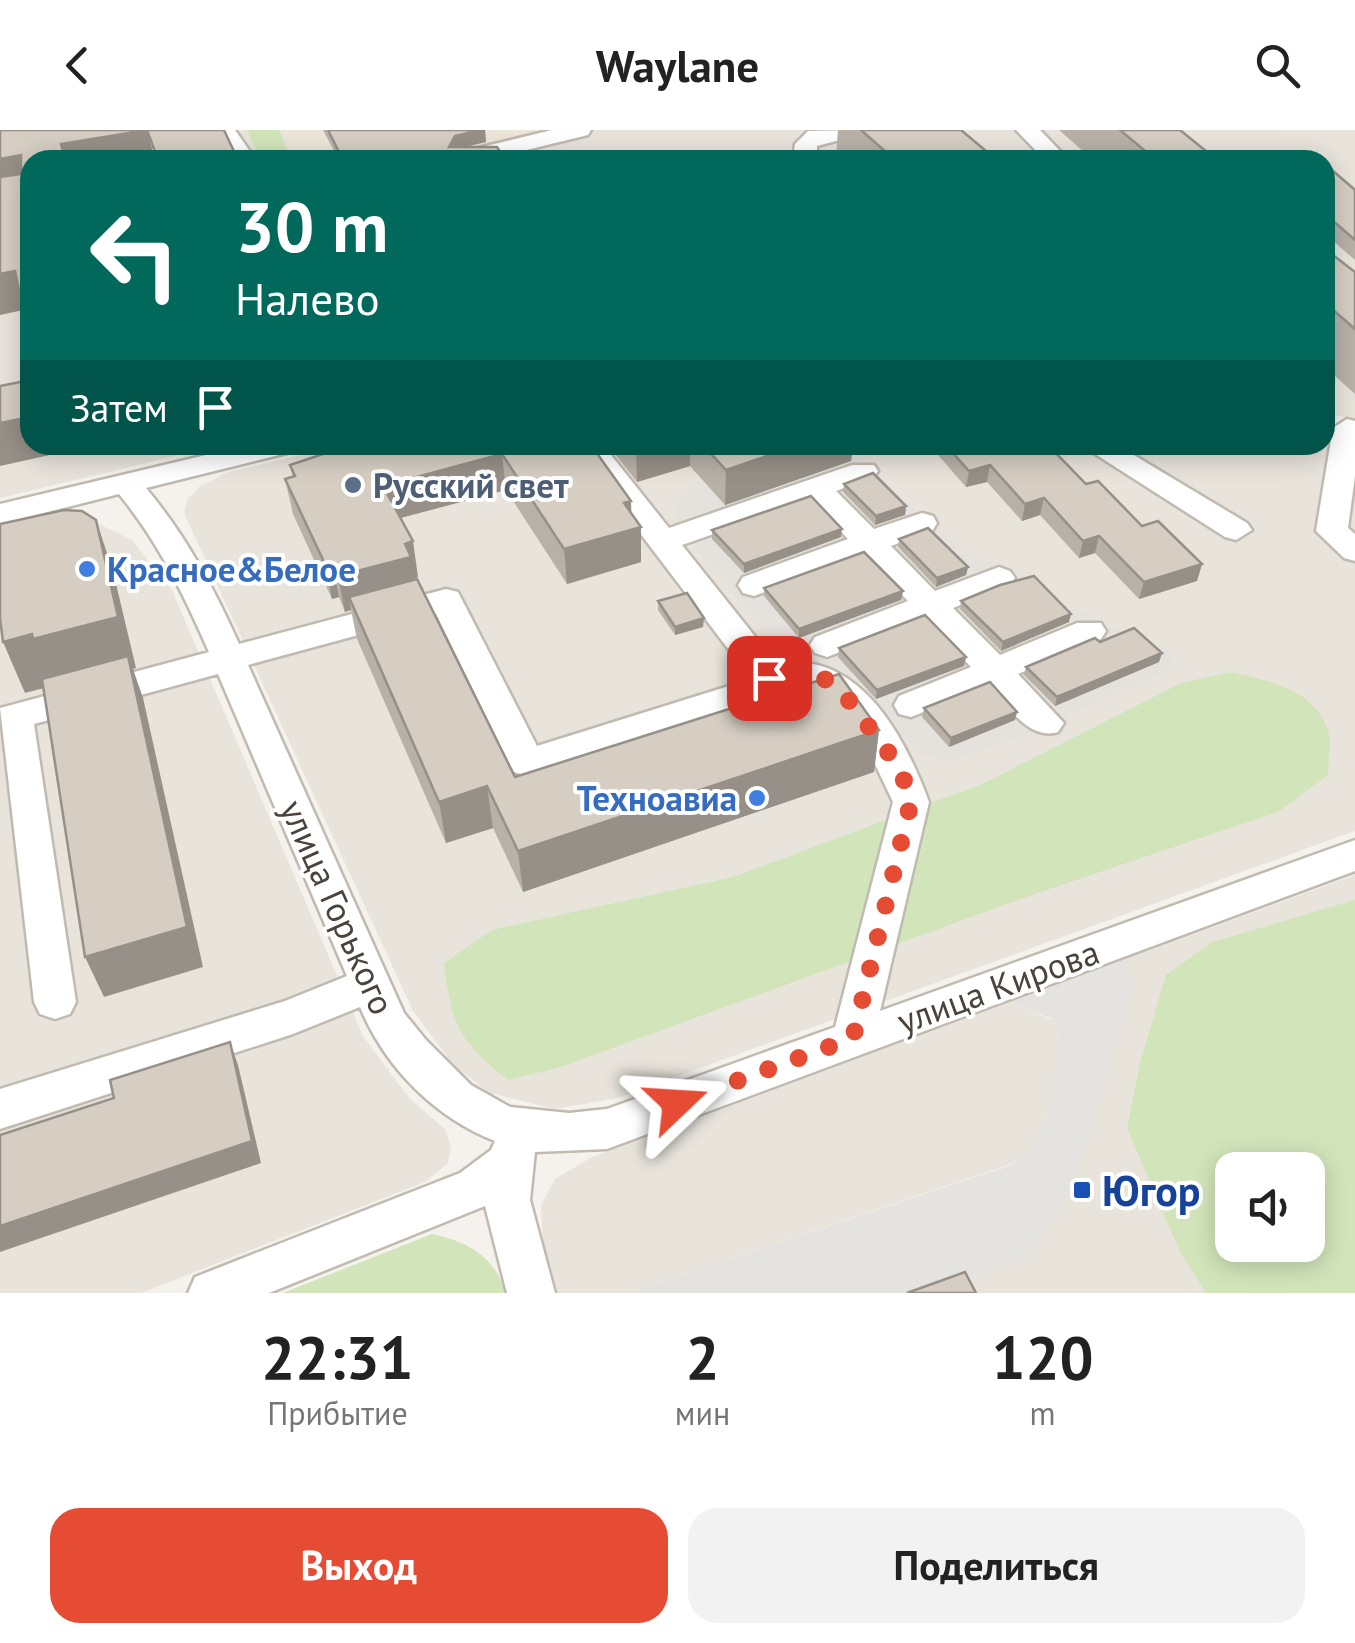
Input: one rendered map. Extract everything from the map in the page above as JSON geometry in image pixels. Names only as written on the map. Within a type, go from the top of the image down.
[{"type":"street","points":[[497,150],[580,130]]},
{"type":"street","points":[[806,150],[806,144],[816,136],[851,130]]},
{"type":"street","points":[[1027,130],[1048,150]]},
{"type":"street","points":[[1342,427],[1332,531],[1342,544],[1355,550]]},
{"type":"street","points":[[0,514],[126,483],[174,458],[200,455]]},
{"type":"street","points":[[596,455],[769,678]]},
{"type":"street","points":[[1112,455],[1236,530]]},
{"type":"street","points":[[662,542],[863,471]]},
{"type":"street","name":"улица Горького","points":[[126,483],[159,524],[195,582],[388,1024],[431,1081],[514,1147]]},
{"type":"street","points":[[816,488],[1046,722]]},
{"type":"street","points":[[754,584],[922,523]]},
{"type":"street","points":[[827,645],[999,578]]},
{"type":"street","points":[[55,1002],[8,719],[446,600],[528,763],[741,694],[769,678],[795,672],[823,678],[841,690],[900,768],[911,802],[853,1038]]},
{"type":"street","points":[[911,705],[1089,631]]},
{"type":"street","name":"улица Кирова","points":[[514,1147],[607,1129],[1355,855]]},
{"type":"street","points":[[0,1108],[293,1016],[371,984]]},
{"type":"street","points":[[212,1293],[476,1188],[514,1147]]},
{"type":"street","points":[[514,1147],[516,1242],[531,1293]]},
{"type":"shaded area","points":[[72,130],[1136,130],[1160,150],[20,150],[20,455],[180,455],[0,498],[0,142]]},
{"type":"shaded area","points":[[526,130],[555,150],[290,150],[281,132]]},
{"type":"shaded area","points":[[1168,130],[1355,130],[1355,282],[1335,265],[1335,150],[1193,150]]},
{"type":"shaded area","points":[[1335,296],[1355,313],[1355,419],[1335,415]]},
{"type":"shaded area","points":[[1335,448],[1355,452],[1355,831],[617,1098],[555,1109],[489,1093],[453,1065],[413,1011],[184,513],[187,500],[199,487],[226,473],[301,455],[1335,455]]},
{"type":"shaded area","points":[[787,455],[854,455],[968,554],[998,564],[1065,605],[1169,651],[1177,667],[1068,716],[1066,729],[1059,735],[1029,734],[949,762],[922,755],[842,676],[813,660],[778,649],[676,525],[675,506],[694,484]]},
{"type":"shaded area","points":[[90,520],[132,540],[172,590],[363,1036],[409,1098],[445,1129],[451,1146],[448,1163],[425,1182],[141,1293],[0,1293],[0,532]]},
{"type":"shaded area","points":[[1355,875],[1355,1293],[935,1293],[1025,1258],[1082,1155],[1132,991],[1129,958]]},
{"type":"shaded area","points":[[1129,958],[1132,991],[1082,1155],[1062,1205],[1025,1258],[935,1293],[629,1293],[1006,1167],[1029,1154],[1049,1113],[1060,1041],[1052,1019],[1010,1002]]},
{"type":"shaded area","points":[[1010,1002],[1052,1020],[1060,1041],[1049,1113],[1029,1154],[1006,1166],[629,1293],[558,1293],[543,1246],[541,1205],[555,1179],[592,1157]]},
{"type":"green space","points":[[247,130],[279,130],[287,150],[256,150]]},
{"type":"green space","points":[[1231,672],[1275,684],[1303,697],[1323,719],[1329,734],[1328,775],[1278,812],[1026,897],[558,1068],[508,1080],[478,1054],[454,1017],[444,963],[492,930],[733,877],[982,784],[1181,683]]},
{"type":"green space","points":[[1355,900],[1355,1293],[1206,1293],[1179,1250],[1127,1128],[1140,1063],[1166,975],[1212,942]]},
{"type":"green space","points":[[432,1234],[468,1246],[487,1260],[506,1293],[283,1293]]},
{"type":"building","points":[[0,130],[147,130],[61,144],[62,150],[20,150],[20,155],[0,159]]},
{"type":"building","points":[[147,130],[224,130],[233,150],[154,150]]},
{"type":"building","points":[[328,130],[480,130],[455,136],[449,147],[499,150],[338,150]]},
{"type":"building","points":[[861,130],[961,130],[985,150],[884,150]]},
{"type":"building","points":[[1120,130],[1180,130],[1205,150],[1144,150]]},
{"type":"building","points":[[1335,173],[1355,190],[1355,240],[1335,223]]},
{"type":"building","points":[[20,174],[20,295],[15,271],[0,274],[0,177]]},
{"type":"building","points":[[1335,257],[1355,272],[1355,329],[1335,312]]},
{"type":"building","points":[[20,382],[20,419],[0,423],[0,386]]},
{"type":"building","points":[[320,455],[498,455],[383,486],[413,541],[405,544],[411,557],[338,576],[332,562],[325,564],[285,479],[295,476],[290,465]]},
{"type":"building","points":[[503,455],[598,455],[631,501],[624,503],[641,527],[564,549]]},
{"type":"building","points":[[712,455],[770,455],[726,470]]},
{"type":"building","points":[[955,455],[1058,455],[1086,484],[1098,481],[1142,526],[1158,521],[1202,564],[1144,582],[1099,536],[1083,541],[1044,498],[1025,504],[990,465],[969,471]]},
{"type":"building","points":[[873,473],[906,506],[876,516],[844,484]]},
{"type":"building","points":[[811,496],[842,529],[744,564],[712,530]]},
{"type":"building","points":[[64,510],[82,511],[96,520],[118,617],[33,639],[32,634],[3,642],[0,524]]},
{"type":"building","points":[[928,528],[968,567],[937,578],[899,539]]},
{"type":"building","points":[[864,552],[903,591],[799,629],[764,588]]},
{"type":"building","points":[[1034,576],[1071,614],[1003,642],[961,601],[1000,585]]},
{"type":"building","points":[[417,579],[515,777],[839,674],[879,730],[518,851],[487,786],[439,802],[349,597]]},
{"type":"building","points":[[687,593],[704,618],[675,627],[658,601]]},
{"type":"building","points":[[925,615],[966,657],[877,690],[839,648]]},
{"type":"building","points":[[1134,628],[1162,653],[1057,697],[1026,667],[1095,638],[1100,642]]},
{"type":"building","points":[[128,656],[187,927],[85,957],[42,679]]},
{"type":"building","points":[[990,682],[1017,712],[951,738],[924,708]]},
{"type":"building","points":[[230,1042],[252,1141],[0,1226],[0,1135],[114,1098],[110,1080]]},
{"type":"building","points":[[965,1272],[976,1293],[907,1293]]},
{"type":"place","name":"Русский свет","points":[[353,485]]},
{"type":"place","name":"Красное&Белое","points":[[87,569]]},
{"type":"place","name":"Техноавиа","points":[[757,798]]},
{"type":"place","name":"Югор","points":[[1082,1190]]},
{"type":"route","points":[[677,1103],[853,1038],[902,844],[911,802],[900,768],[841,690],[823,678],[795,672],[769,678]]}]
